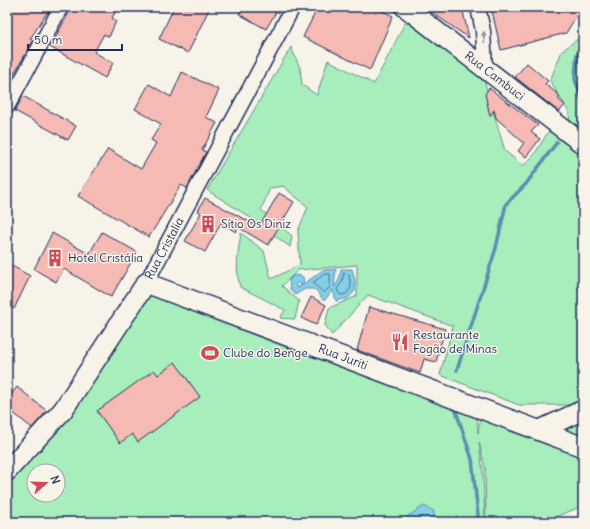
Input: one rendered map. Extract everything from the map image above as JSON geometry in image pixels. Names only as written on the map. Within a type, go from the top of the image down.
[{"type":"street","points":[[7,107],[60,7]]},
{"type":"street","name":"Rua Cristalia","points":[[7,471],[63,410],[146,283],[293,7]]},
{"type":"street","name":"Rua Cambuci","points":[[405,7],[485,67],[583,144]]},
{"type":"street","points":[[478,7],[483,31],[485,67]]},
{"type":"street","name":"Rua Juriti","points":[[146,283],[583,447]]},
{"type":"street","points":[[540,430],[583,410]]},
{"type":"green space","points":[[406,21],[465,65],[485,83],[505,151],[523,166],[534,155],[550,129],[583,156],[583,399],[577,405],[519,405],[440,375],[453,326],[368,295],[332,335],[325,325],[329,308],[357,296],[357,265],[298,270],[282,286],[299,301],[295,319],[280,318],[285,310],[240,287],[237,266],[241,233],[264,251],[271,279],[300,265],[298,231],[308,207],[283,186],[270,188],[261,210],[292,236],[290,247],[251,218],[207,190],[291,47],[300,68],[302,85],[317,95],[328,60],[374,84]]},
{"type":"green space","points":[[583,35],[583,127],[570,122],[569,112],[550,81],[562,51]]},
{"type":"green space","name":"Clube do Benge","points":[[149,291],[477,415],[478,433],[480,421],[483,420],[583,455],[583,506],[542,522],[486,522],[485,468],[479,442],[483,473],[485,522],[7,522],[7,474]]},
{"type":"green space","points":[[583,418],[583,438],[559,430]]},
{"type":"water","points":[[336,269],[334,287],[339,280],[341,269],[352,269],[355,280],[355,291],[348,298],[336,301],[333,290],[324,301],[315,289],[305,289],[295,295],[290,289],[289,280],[293,276],[298,275],[303,277],[304,283],[300,286],[298,282],[295,285],[298,288],[323,270]]},
{"type":"water","points":[[424,506],[434,511],[434,522],[405,522],[408,516]]},
{"type":"building","points":[[7,7],[51,7],[30,39],[33,41],[7,86]]},
{"type":"building","points":[[72,7],[118,7],[112,18],[116,21],[109,37],[104,34],[94,52],[113,63],[105,78],[50,47]]},
{"type":"building","points":[[174,7],[210,7],[188,53],[159,39]]},
{"type":"building","points":[[242,7],[279,7],[266,29],[239,14]]},
{"type":"building","points":[[318,7],[374,7],[393,16],[370,70],[303,37]]},
{"type":"building","points":[[424,7],[462,7],[469,38]]},
{"type":"building","points":[[491,7],[582,7],[566,33],[501,50]]},
{"type":"building","points":[[527,63],[548,81],[545,84],[559,95],[559,100],[565,105],[559,112],[515,77]]},
{"type":"building","points":[[182,72],[219,90],[206,117],[217,123],[202,150],[206,152],[187,188],[181,185],[149,237],[78,196],[108,149],[141,169],[156,143],[151,140],[161,124],[135,109],[149,84],[171,97]]},
{"type":"building","points":[[489,88],[538,125],[531,132],[540,139],[526,157],[518,151],[524,143],[496,118],[494,110],[490,116],[485,94]]},
{"type":"building","points":[[23,96],[76,126],[68,140],[15,111]]},
{"type":"building","name":"Sítio Os Diniz","points":[[279,193],[294,202],[268,245],[238,227],[236,232],[221,223],[205,252],[185,241],[201,213],[198,211],[205,198],[259,227]]},
{"type":"building","points":[[102,232],[137,252],[111,297],[64,269],[56,282],[34,269],[52,233],[89,254]]},
{"type":"building","points":[[7,263],[30,276],[14,309],[7,305]]},
{"type":"building","points":[[311,297],[326,305],[316,325],[301,318]]},
{"type":"building","name":"Restaurante Fogão de Minas","points":[[369,307],[445,329],[436,362],[424,359],[420,373],[357,350]]},
{"type":"building","points":[[175,362],[200,397],[138,442],[132,434],[120,443],[97,411],[154,370],[158,375]]},
{"type":"building","points":[[17,387],[47,411],[32,428],[7,408],[7,400]]},
{"type":"waterway","points":[[583,48],[577,54],[575,79],[582,101],[583,127]]},
{"type":"waterway","points":[[457,370],[496,248],[506,204],[526,184],[557,142]]},
{"type":"waterway","points":[[456,411],[472,459],[478,515],[477,522]]},
{"type":"place","name":"Sítio Os Diniz","points":[[208,224]]},
{"type":"place","name":"Hotel Cristália","points":[[55,258]]},
{"type":"place","name":"Restaurante Fogão de Minas","points":[[400,342]]},
{"type":"place","name":"Clube do Benge","points":[[210,353]]}]
